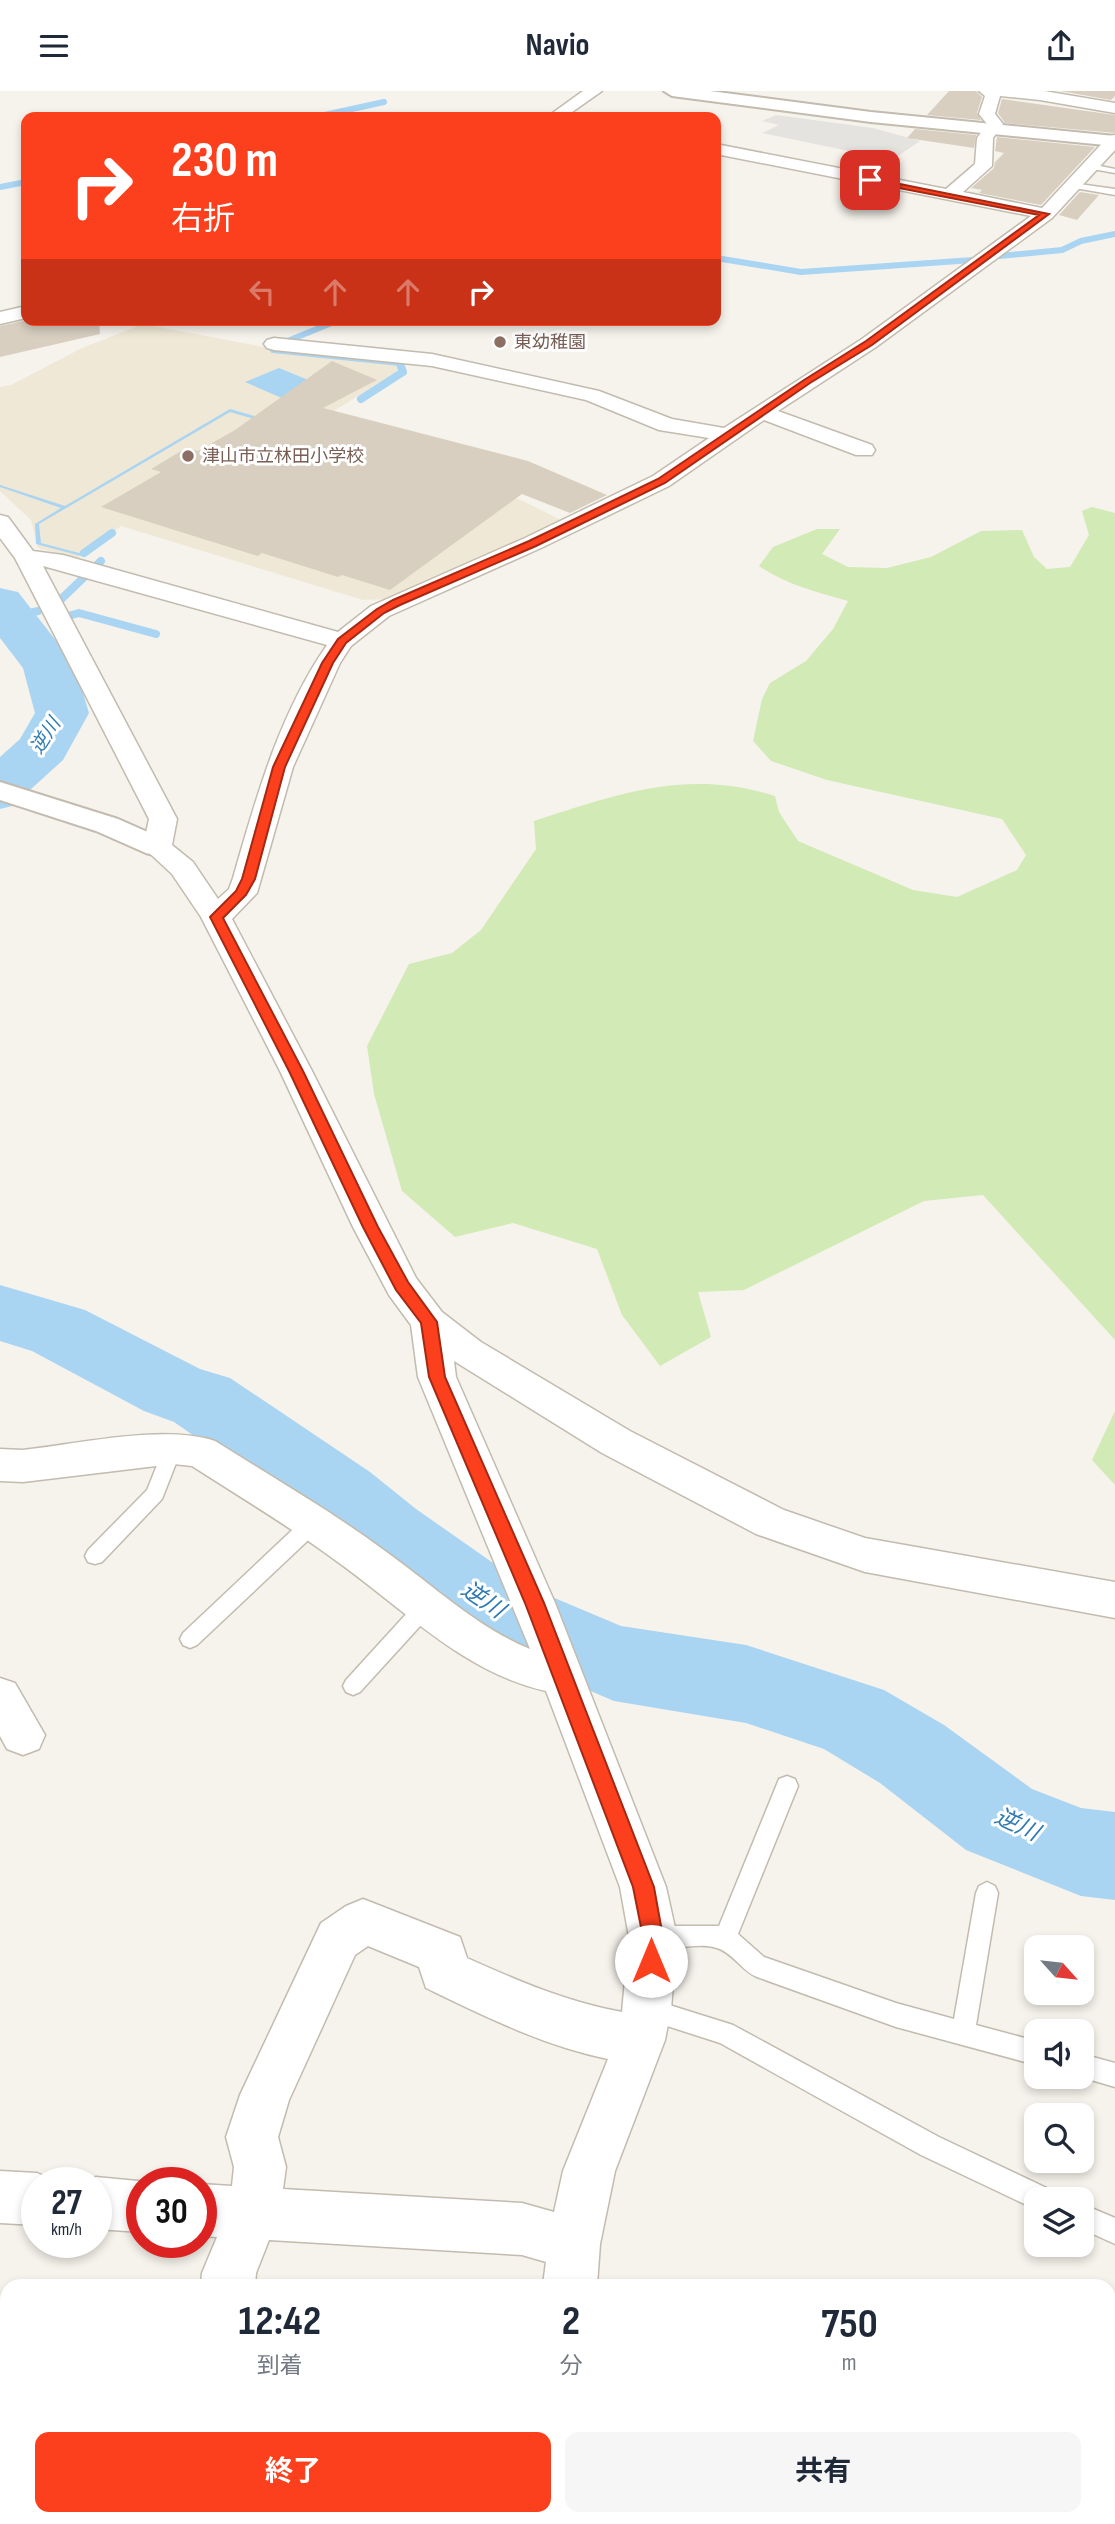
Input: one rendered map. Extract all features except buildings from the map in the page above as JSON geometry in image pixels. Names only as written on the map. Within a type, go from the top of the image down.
[{"type":"street","points":[[562,112],[594,91]]},
{"type":"street","points":[[672,91],[992,131],[1115,141]]},
{"type":"street","points":[[948,196],[983,166],[985,138],[995,124],[987,114],[993,95],[989,91]]},
{"type":"street","points":[[989,91],[1115,108]]},
{"type":"street","points":[[216,917],[242,893],[279,767],[327,663],[342,641],[380,611],[638,494],[902,320],[1045,214],[1115,141]]},
{"type":"street","points":[[721,150],[1045,214]]},
{"type":"street","points":[[0,318],[21,313]]},
{"type":"street","points":[[274,344],[432,360],[592,395],[667,425],[728,435]]},
{"type":"street","points":[[762,412],[864,450]]},
{"type":"street","points":[[0,522],[26,557],[163,819],[157,847]]},
{"type":"street","points":[[26,557],[55,560],[342,641]]},
{"type":"street","points":[[10,795],[107,825],[157,847],[183,868],[216,917],[296,1071],[402,1286],[429,1322],[468,1352],[616,1441],[770,1522],[865,1555],[1115,1600]]},
{"type":"street","points":[[217,2211],[522,2229],[572,2265],[589,2171],[644,2024],[653,1937],[643,1887],[534,1603],[437,1377],[429,1322]]},
{"type":"street","points":[[0,1465],[23,1466],[173,1448],[201,1452],[351,1548],[425,1607],[496,1652],[539,1673],[559,1669]]},
{"type":"street","points":[[0,1697],[23,1735]]},
{"type":"street","points":[[228,2279],[254,2213],[260,2167],[252,2137],[265,2095],[338,1939],[362,1921],[443,1953],[443,1971],[508,2002],[581,2029],[644,2024]]},
{"type":"street","points":[[0,2197],[21,2198]]},
{"type":"lane","points":[[1090,166],[1115,171]]},
{"type":"lane","points":[[1072,185],[1115,192]]},
{"type":"lane","points":[[95,1556],[155,1494],[173,1448]]},
{"type":"lane","points":[[190,1639],[312,1524]]},
{"type":"lane","points":[[353,1686],[425,1607]]},
{"type":"lane","points":[[725,1938],[787,1786]]},
{"type":"lane","points":[[962,2033],[987,1893]]},
{"type":"lane","points":[[653,1937],[703,1935],[725,1938],[758,1966],[896,2015],[1024,2050]]},
{"type":"lane","points":[[644,2024],[725,2033],[930,2146],[1024,2191]]},
{"type":"lane","points":[[1094,2069],[1115,2075]]},
{"type":"lane","points":[[1094,2222],[1115,2231]]},
{"type":"shaded area","points":[[776,115],[873,128],[920,141],[892,160],[762,133],[779,125],[762,121]]},
{"type":"shaded area","name":"津山市立林田小学校","points":[[138,326],[154,326],[269,348],[398,359],[402,369],[298,433],[436,472],[521,500],[567,523],[532,540],[507,546],[388,599],[363,600],[121,526],[78,558],[38,548],[31,520],[0,491],[0,387],[11,385],[82,348]]},
{"type":"green space","points":[[1092,507],[1115,513],[1115,1340],[983,1195],[924,1201],[744,1290],[698,1292],[711,1337],[660,1366],[622,1315],[597,1249],[513,1223],[455,1237],[402,1191],[374,1094],[367,1046],[409,964],[452,953],[481,930],[536,849],[534,821],[624,794],[682,784],[712,784],[775,796],[779,812],[798,841],[913,890],[957,897],[1017,870],[1026,855],[1002,819],[827,780],[771,761],[753,741],[762,699],[770,683],[806,661],[833,629],[848,601],[790,583],[759,566],[773,547],[817,529],[840,529],[822,554],[848,567],[887,568],[931,557],[981,531],[1022,530],[1034,557],[1047,569],[1070,567],[1089,535],[1082,511]]},
{"type":"green space","points":[[1115,1411],[1115,1485],[1092,1460]]},
{"type":"water","points":[[279,368],[340,393],[305,408],[245,382]]},
{"type":"water","points":[[230,409],[314,433],[311,435],[230,412],[39,524],[41,543],[83,554],[81,556],[36,544],[35,524],[61,508],[0,487],[65,506]]},
{"type":"waterway","points":[[338,112],[384,102]]},
{"type":"waterway","points":[[0,187],[21,183]]},
{"type":"waterway","points":[[1000,256],[1062,250],[1081,241],[1115,234]]},
{"type":"waterway","points":[[721,259],[801,272],[973,260]]},
{"type":"waterway","points":[[285,342],[324,326]]},
{"type":"waterway","points":[[273,350],[400,363]]},
{"type":"waterway","points":[[361,399],[403,372],[400,363]]},
{"type":"waterway","points":[[84,553],[112,533]]},
{"type":"waterway","points":[[55,605],[101,561]]},
{"type":"waterway","name":"逆川","points":[[0,603],[49,667],[62,713],[43,748],[10,778],[0,792]]},
{"type":"waterway","points":[[0,620],[38,611]]},
{"type":"waterway","points":[[68,616],[79,613],[156,634]]},
{"type":"waterway","name":"逆川","points":[[0,1313],[58,1330],[172,1390],[202,1400],[341,1495],[387,1533],[496,1612],[614,1663],[746,1684],[852,1718],[912,1754],[999,1820],[1081,1852],[1115,1856]]},
{"type":"place","name":"東幼稚園","points":[[500,342]]},
{"type":"place","name":"津山市立林田小学校","points":[[188,456]]},
{"type":"route","points":[[651,1961],[653,1937],[643,1887],[534,1603],[437,1377],[429,1322],[402,1286],[296,1071],[216,917],[242,893],[279,767],[327,663],[342,641],[380,611],[533,543],[661,481],[807,381],[869,343],[1045,214],[870,180]]}]
